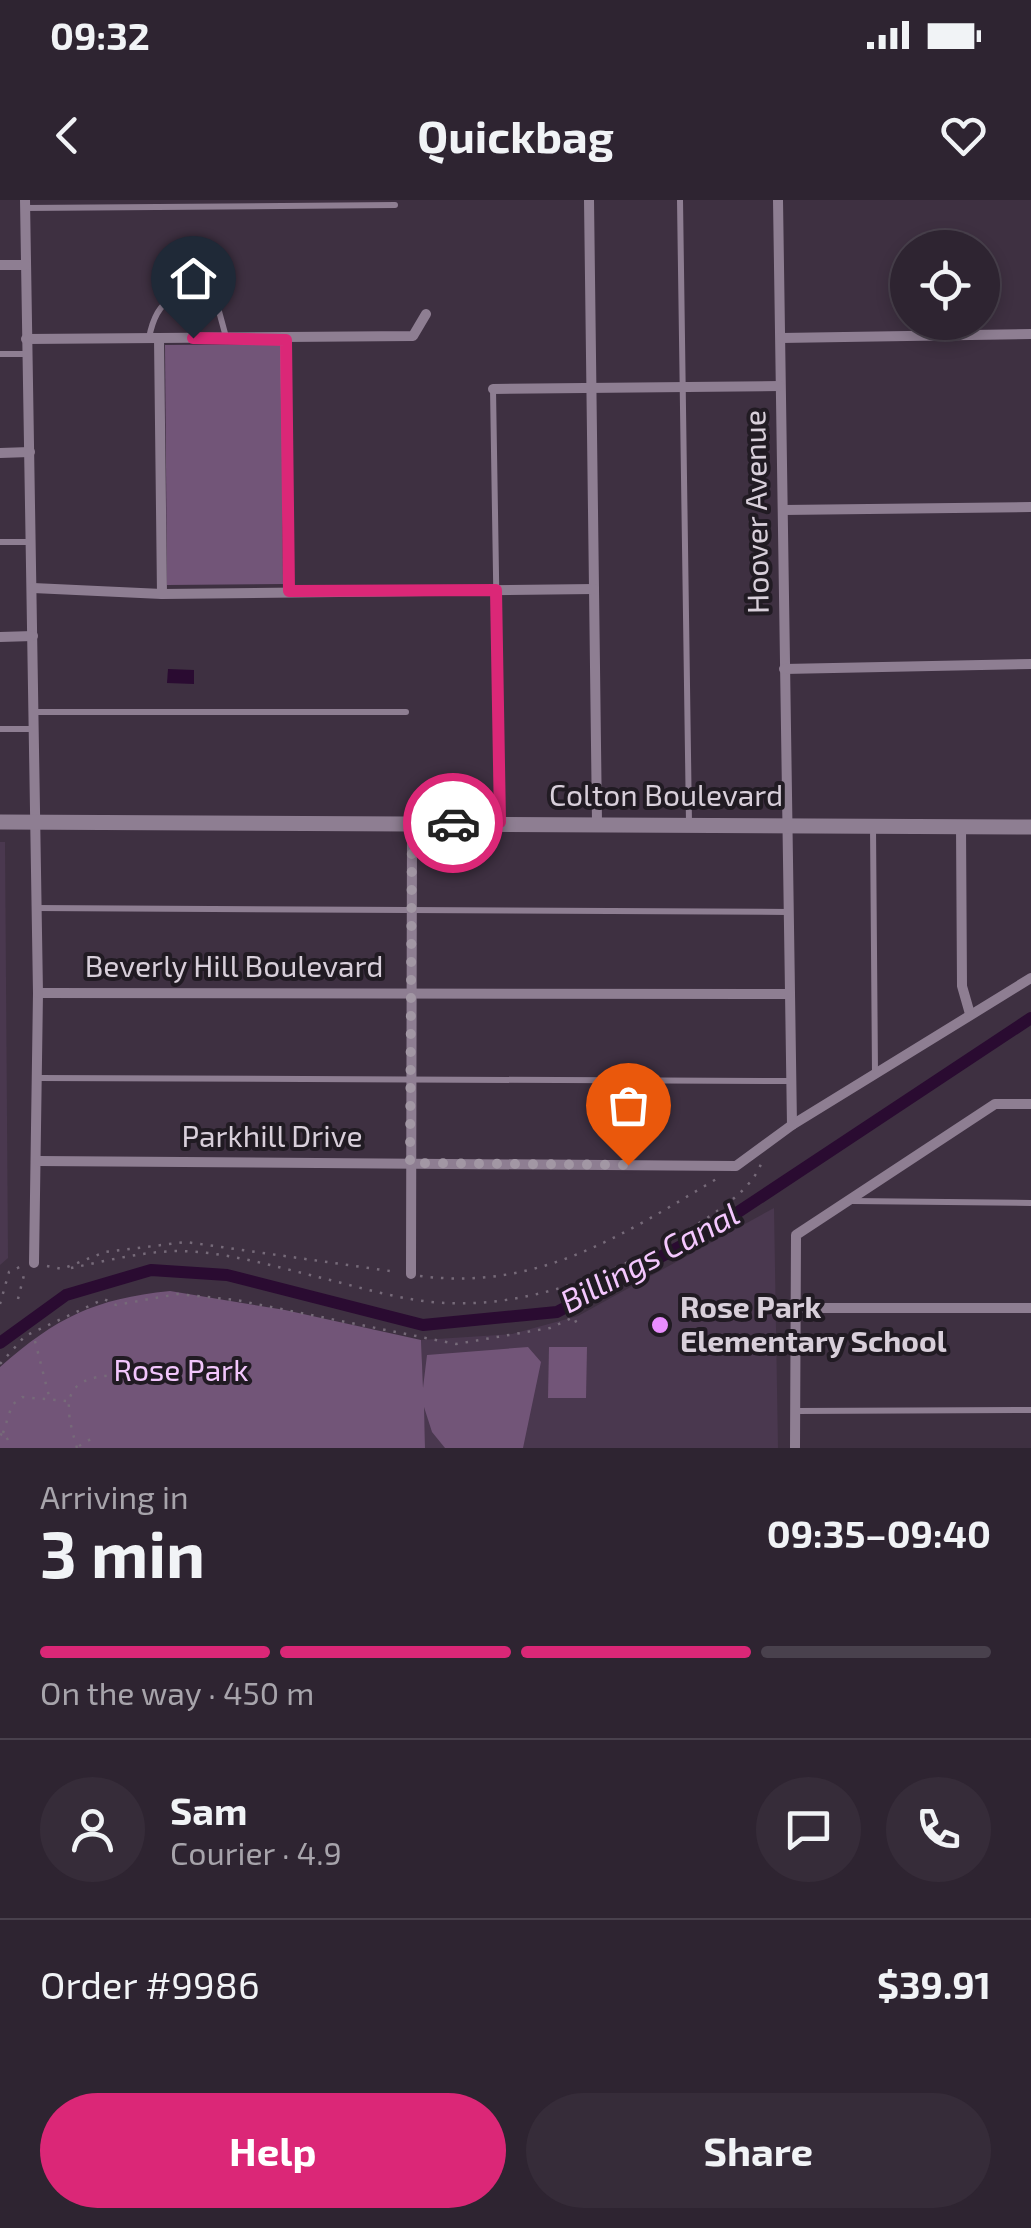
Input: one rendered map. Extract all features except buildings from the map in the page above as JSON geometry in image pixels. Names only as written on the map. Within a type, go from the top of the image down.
[{"type":"street","points":[[589,200],[597,822]]},
{"type":"street","name":"Hoover Avenue","points":[[778,200],[792,1125]]},
{"type":"street","points":[[25,204],[33,588],[32,822],[38,993],[34,1264]]},
{"type":"street","points":[[0,264],[26,265]]},
{"type":"street","points":[[26,339],[286,340],[413,336],[426,314]]},
{"type":"street","points":[[781,338],[1031,334]]},
{"type":"street","points":[[154,338],[162,594]]},
{"type":"street","points":[[286,340],[289,591]]},
{"type":"street","points":[[493,389],[780,386]]},
{"type":"street","points":[[0,452],[30,452]]},
{"type":"street","points":[[783,510],[1031,508]]},
{"type":"street","points":[[33,588],[162,594],[594,589]]},
{"type":"street","points":[[0,637],[33,636]]},
{"type":"street","points":[[784,669],[1031,664]]},
{"type":"street","name":"Colton Boulevard","points":[[0,822],[1031,827]]},
{"type":"street","points":[[411,1274],[412,823]]},
{"type":"street","points":[[961,826],[962,986],[970,1014]]},
{"type":"street","points":[[736,1166],[792,1125],[1031,978]]},
{"type":"street","name":"Beverly Hill Boulevard","points":[[38,993],[790,994]]},
{"type":"street","points":[[795,1448],[796,1235],[995,1104],[1031,1104]]},
{"type":"street","name":"Parkhill Drive","points":[[38,1161],[736,1166]]},
{"type":"street","points":[[794,1308],[1031,1308]]},
{"type":"lane","points":[[680,200],[689,823]]},
{"type":"lane","points":[[25,204],[395,206]]},
{"type":"lane","points":[[154,338],[154,313],[169,299],[196,296],[217,304],[227,338]]},
{"type":"lane","points":[[0,354],[26,354]]},
{"type":"lane","points":[[493,389],[500,822]]},
{"type":"lane","points":[[0,542],[32,542]]},
{"type":"lane","points":[[33,712],[406,712]]},
{"type":"lane","points":[[0,729],[33,729]]},
{"type":"lane","points":[[872,825],[875,1074]]},
{"type":"lane","points":[[36,908],[789,912]]},
{"type":"lane","points":[[38,1078],[792,1082]]},
{"type":"lane","points":[[848,1201],[1031,1203]]},
{"type":"lane","points":[[795,1411],[1031,1410]]},
{"type":"path","points":[[0,1304],[8,1272],[16,1266],[34,1264],[62,1270],[176,1251],[246,1261],[444,1304],[503,1302],[583,1281],[652,1250],[735,1195],[756,1177],[761,1164]]},
{"type":"path","points":[[62,1270],[106,1252],[186,1242],[455,1280],[536,1271],[611,1242],[736,1166]]},
{"type":"path","points":[[18,1300],[24,1272],[34,1264]]},
{"type":"path","points":[[0,1364],[25,1336],[104,1299],[116,1305],[178,1294],[219,1298],[456,1344],[550,1328],[574,1317],[578,1327]]},
{"type":"path","points":[[35,1341],[49,1397]]},
{"type":"path","points":[[98,1448],[93,1439],[77,1447],[69,1422],[68,1401],[83,1380],[116,1375]]},
{"type":"path","points":[[0,1443],[9,1440],[1,1433],[12,1405],[22,1397],[68,1401]]},
{"type":"shaded area","points":[[168,669],[194,670],[194,684],[167,683]]},
{"type":"shaded area","points":[[0,842],[5,842],[8,1258],[0,1265]]},
{"type":"shaded area","name":"Rose Park Elementary School","points":[[774,1208],[778,1448],[425,1448],[421,1340],[512,1334],[578,1316]]},
{"type":"green space","points":[[281,344],[283,584],[167,585],[165,345]]},
{"type":"green space","name":"Rose Park","points":[[170,1291],[285,1310],[421,1340],[423,1388],[427,1355],[528,1347],[541,1362],[523,1448],[445,1448],[432,1432],[424,1407],[425,1448],[0,1448],[0,1367],[40,1335],[78,1313],[119,1299]]},
{"type":"green space","points":[[549,1347],[587,1347],[586,1398],[548,1398]]},
{"type":"waterway","name":"Billings Canal","points":[[0,1343],[66,1295],[151,1270],[227,1275],[423,1325],[557,1312],[711,1230],[1031,1018]]},
{"type":"way so far","points":[[453,823],[412,823],[410,1163],[628,1165]]},
{"type":"place","name":"Rose Park Elementary School","points":[[660,1325]]},
{"type":"route","points":[[193,338],[286,340],[289,591],[496,590],[500,822],[453,823]]}]
